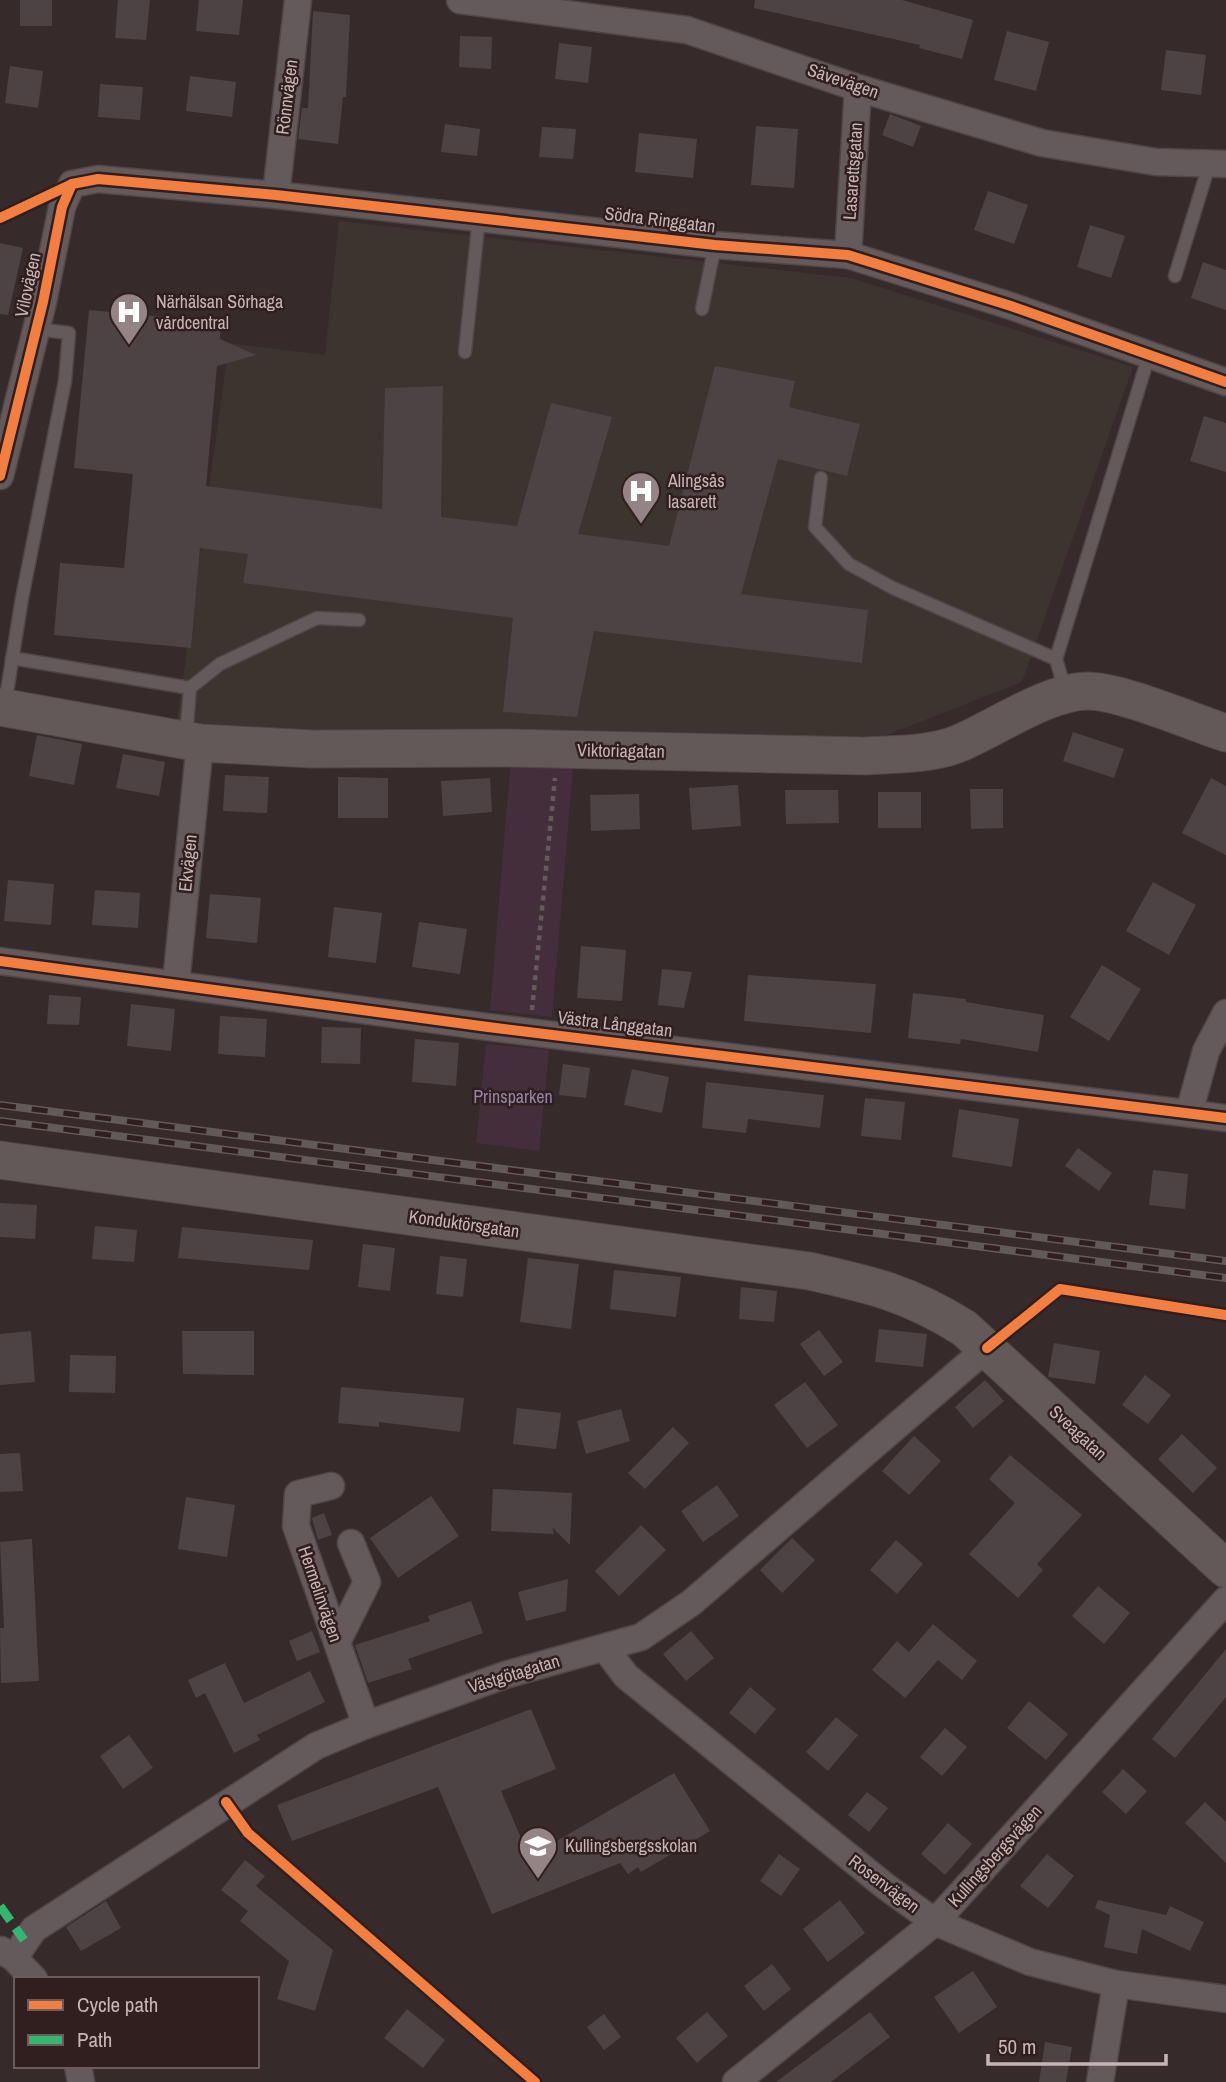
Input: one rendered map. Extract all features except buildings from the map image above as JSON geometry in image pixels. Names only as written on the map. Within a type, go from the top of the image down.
[{"type":"street","name":"Rönnvägen","points":[[276,195],[298,0]]},
{"type":"street","name":"Sävevägen","points":[[460,0],[687,30],[858,88],[1042,143],[1156,162],[1217,164]]},
{"type":"street","name":"Lasarettsgatan","points":[[848,255],[858,88]]},
{"type":"street","name":"Södra Ringgatan","points":[[72,184],[98,179],[276,195],[715,244],[848,255],[1011,306],[1226,382]]},
{"type":"street","name":"Vilovägen","points":[[0,476],[62,208],[72,184]]},
{"type":"street","name":"Viktoriagatan","points":[[2,707],[193,742],[312,749],[558,749],[866,756],[917,753],[958,744],[1066,694],[1089,691],[1118,697],[1226,733]]},
{"type":"street","name":"Ekvägen","points":[[176,983],[193,742]]},
{"type":"street","name":"Västra Långgatan","points":[[0,961],[530,1031],[1226,1118]]},
{"type":"street","points":[[1189,1113],[1206,1051],[1226,1013]]},
{"type":"street","name":"Konduktörsgatan","points":[[0,1160],[808,1271],[878,1286],[925,1304]]},
{"type":"street","name":"Sveagatan","points":[[925,1304],[964,1328],[987,1348],[1226,1569]]},
{"type":"street","name":"Västgötagatan","points":[[7,1954],[46,1922],[316,1746],[505,1675],[641,1637],[691,1603],[987,1348]]},
{"type":"street","name":"Hermelinvägen","points":[[331,1486],[298,1494],[296,1526],[366,1725]]},
{"type":"street","points":[[337,1642],[367,1582],[351,1543]]},
{"type":"street","name":"Kullingsbergsvägen","points":[[736,2082],[935,1922],[1226,1600]]},
{"type":"street","name":"Rosenvägen","points":[[606,1648],[637,1685],[885,1886],[935,1922],[1030,1962],[1116,1984],[1226,1999]]},
{"type":"street","points":[[7,1954],[32,1977]]},
{"type":"street","points":[[1100,2082],[1116,1984]]},
{"type":"lane","points":[[1175,276],[1217,164]]},
{"type":"lane","points":[[465,352],[479,217]]},
{"type":"lane","points":[[702,309],[715,244]]},
{"type":"lane","points":[[2,707],[65,381],[69,333],[36,328]]},
{"type":"lane","points":[[1066,694],[1056,659],[1149,355]]},
{"type":"lane","points":[[821,478],[815,527],[849,564],[893,588],[1056,659]]},
{"type":"lane","points":[[12,658],[190,688],[220,664],[317,618],[359,620]]},
{"type":"lane","points":[[190,688],[193,742]]},
{"type":"path","points":[[530,1031],[558,749]]},
{"type":"shaded area","name":"Alingsås lasarett","points":[[339,221],[851,278],[1133,367],[1022,682],[887,735],[624,748],[176,729],[229,343],[325,355]]},
{"type":"green space","points":[[511,756],[574,757],[552,1017],[490,1010]]},
{"type":"green space","name":"Prinsparken","points":[[486,1044],[549,1050],[539,1151],[476,1143]]},
{"type":"railway","points":[[0,1105],[1226,1261]]},
{"type":"railway","points":[[0,1121],[1226,1278]]},
{"type":"marked path","points":[[0,1906],[24,1940]]},
{"type":"cycle path","points":[[0,218],[72,184],[98,179],[276,195],[715,245],[848,255],[1011,306],[1226,382]]},
{"type":"cycle path","points":[[0,476],[43,302],[62,207],[72,184]]},
{"type":"cycle path","points":[[0,961],[488,1027],[1226,1118]]},
{"type":"cycle path","points":[[987,1348],[1060,1289],[1226,1315]]},
{"type":"cycle path","points":[[226,1802],[248,1833],[535,2082]]},
{"type":"place","name":"Närhälsan Sörhaga vårdcentral","points":[[129,346]]},
{"type":"place","name":"Alingsås lasarett","points":[[641,525]]},
{"type":"place","name":"Kullingsbergsskolan","points":[[538,1880]]}]
